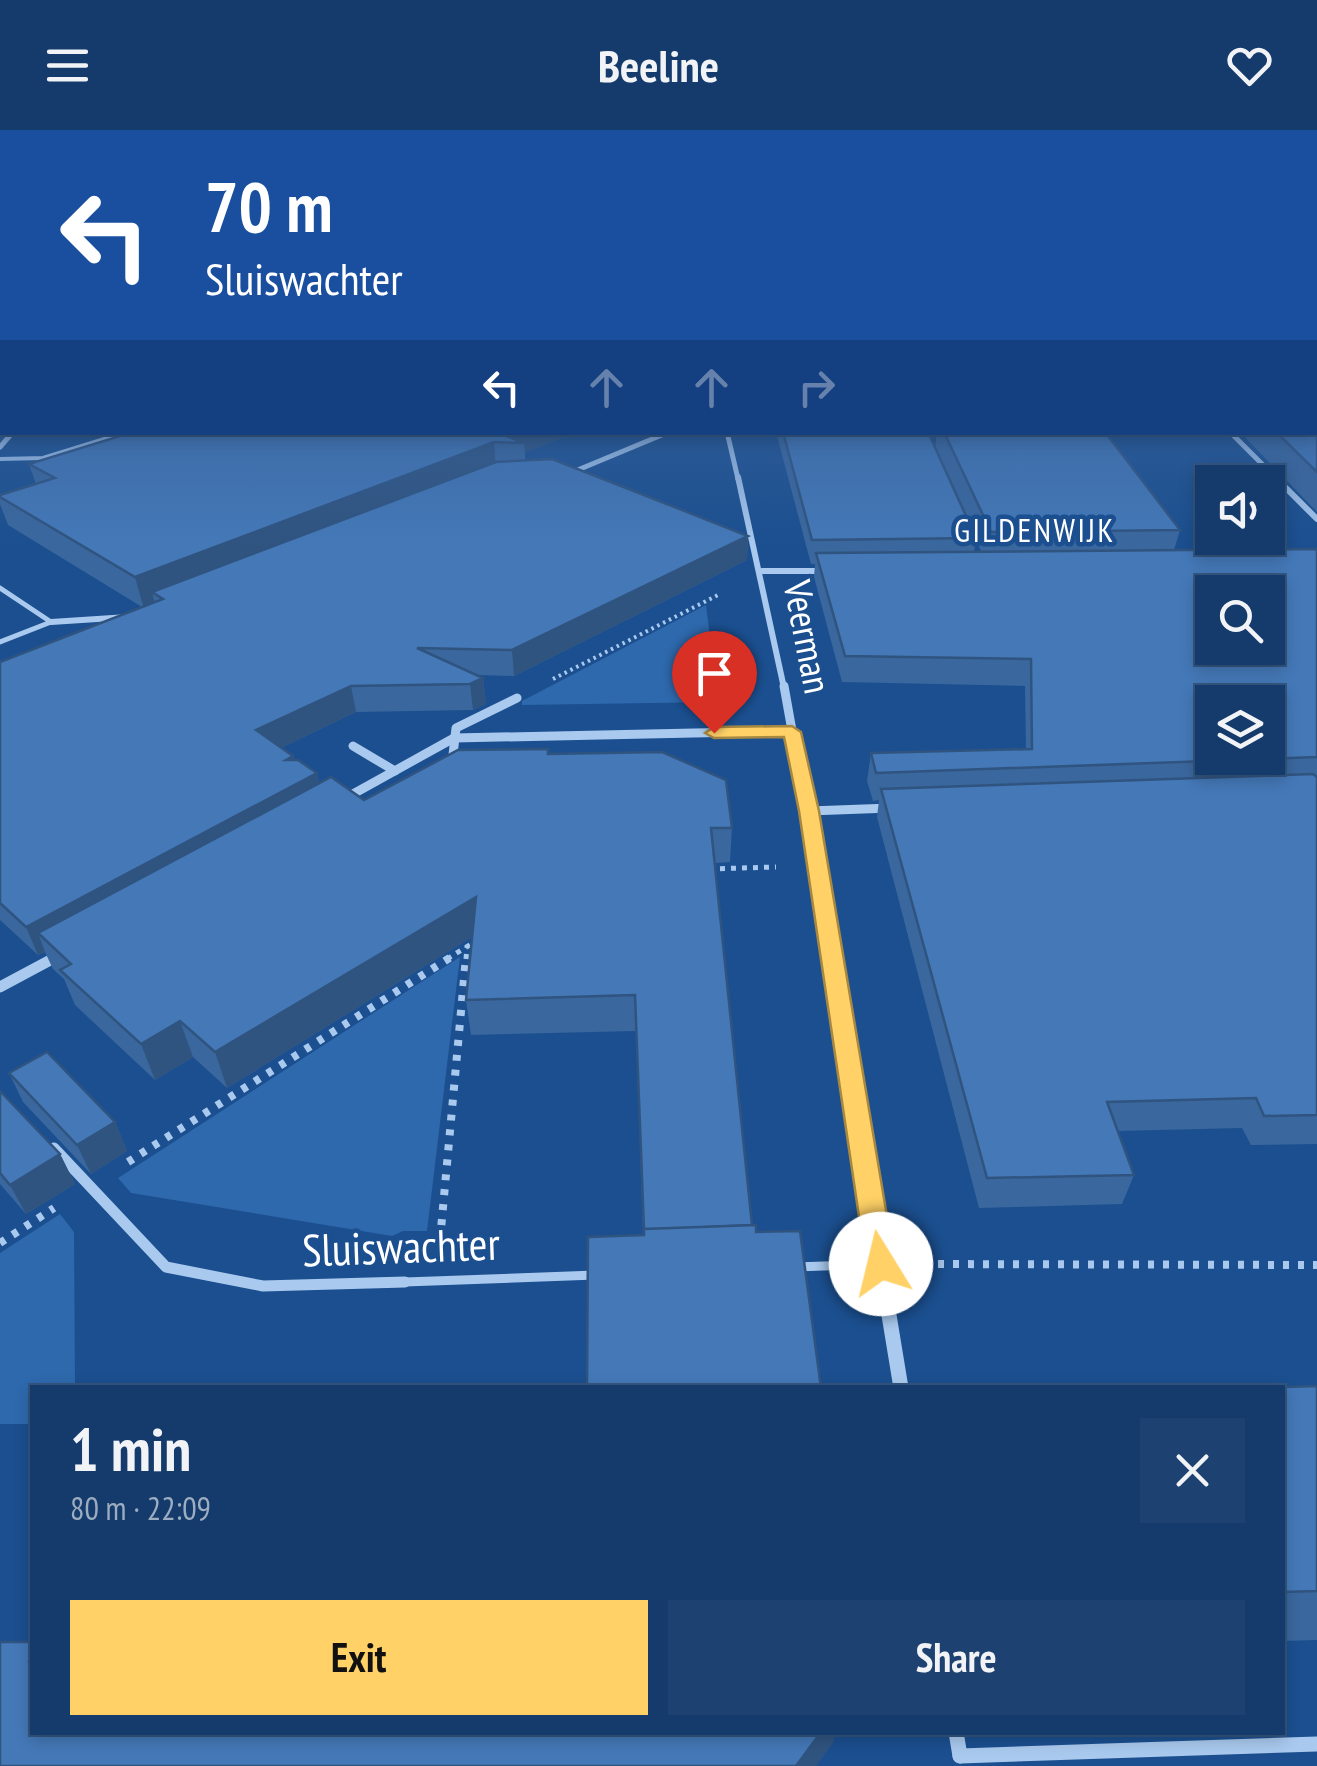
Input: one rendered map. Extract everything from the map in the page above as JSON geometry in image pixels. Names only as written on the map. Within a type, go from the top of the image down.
[{"type":"street","points":[[565,475],[662,435]]},
{"type":"street","name":"Veerman","points":[[728,435],[762,571],[809,811],[900,1385]]},
{"type":"street","points":[[1233,435],[1317,518]]},
{"type":"street","points":[[762,571],[842,570]]},
{"type":"street","points":[[51,622],[144,616]]},
{"type":"street","points":[[464,766],[453,755],[456,728],[517,698]]},
{"type":"street","points":[[326,808],[454,738],[792,732]]},
{"type":"street","points":[[352,746],[395,771]]},
{"type":"street","points":[[423,757],[453,755]]},
{"type":"street","points":[[809,811],[908,808]]},
{"type":"street","points":[[0,987],[69,950]]},
{"type":"street","name":"Sluiswachter","points":[[38,1132],[166,1266],[263,1286],[405,1282]]},
{"type":"street","points":[[956,1735],[956,1761],[1317,1744]]},
{"type":"lane","points":[[0,459],[43,458],[117,435]]},
{"type":"lane","points":[[0,588],[51,622]]},
{"type":"lane","points":[[0,642],[51,622]]},
{"type":"lane","points":[[784,1268],[881,1264]]},
{"type":"lane","name":"Sluiswachter","points":[[405,1282],[610,1275]]},
{"type":"path","points":[[517,698],[762,571]]},
{"type":"path","points":[[694,869],[818,866]]},
{"type":"path","points":[[0,1242],[484,936]]},
{"type":"path","points":[[436,1282],[467,946]]},
{"type":"path","points":[[881,1264],[1317,1265]]},
{"type":"shaded area","points":[[706,605],[718,702],[522,705],[522,701]]},
{"type":"shaded area","points":[[460,957],[427,1231],[403,1231],[392,1236],[131,1193],[118,1178]]},
{"type":"shaded area","points":[[60,1214],[74,1232],[75,1385],[30,1385],[30,1424],[0,1424],[0,1253]]},
{"type":"building","points":[[123,435],[504,435],[524,443],[494,442],[135,577],[0,497],[55,478],[29,464]]},
{"type":"building","points":[[784,435],[929,435],[976,538],[812,540]]},
{"type":"building","points":[[945,435],[1107,435],[1180,530],[991,532]]},
{"type":"building","points":[[1279,435],[1317,435],[1317,472]]},
{"type":"building","points":[[552,459],[748,536],[512,650],[417,648],[483,678],[470,684],[351,686],[256,730],[293,756],[286,760],[298,760],[317,773],[26,927],[0,903],[0,662],[163,599],[152,592],[496,462]]},
{"type":"building","points":[[1285,549],[1317,549],[1317,757],[1285,758],[1285,685],[1195,685],[1195,761],[876,773],[871,753],[1032,749],[1031,659],[845,656],[816,553],[1195,550],[1195,555],[1285,555]]},
{"type":"building","points":[[548,749],[548,754],[662,752],[726,780],[732,828],[711,828],[752,1225],[644,1230],[635,995],[466,1000],[476,897],[215,1052],[180,1021],[141,1044],[60,970],[71,964],[38,933],[331,777],[364,800],[458,750]]},
{"type":"building","points":[[1317,777],[1317,1115],[1264,1116],[1256,1098],[1107,1102],[1134,1175],[987,1178],[881,789]]},
{"type":"building","points":[[47,1052],[115,1122],[77,1145],[9,1073]]},
{"type":"building","points":[[0,1091],[60,1154],[10,1185],[0,1173]]},
{"type":"building","points":[[756,1225],[756,1232],[800,1231],[821,1385],[587,1385],[588,1237],[644,1235],[644,1229]]},
{"type":"building","points":[[1317,1386],[1317,1591],[1285,1592],[1285,1387]]},
{"type":"building","points":[[0,1642],[30,1642],[30,1735],[819,1735],[796,1766],[0,1766]]},
{"type":"district","name":"GILDENWIJK","points":[[1035,531]]},
{"type":"route","points":[[714,733],[792,732],[809,811],[881,1264]]}]
